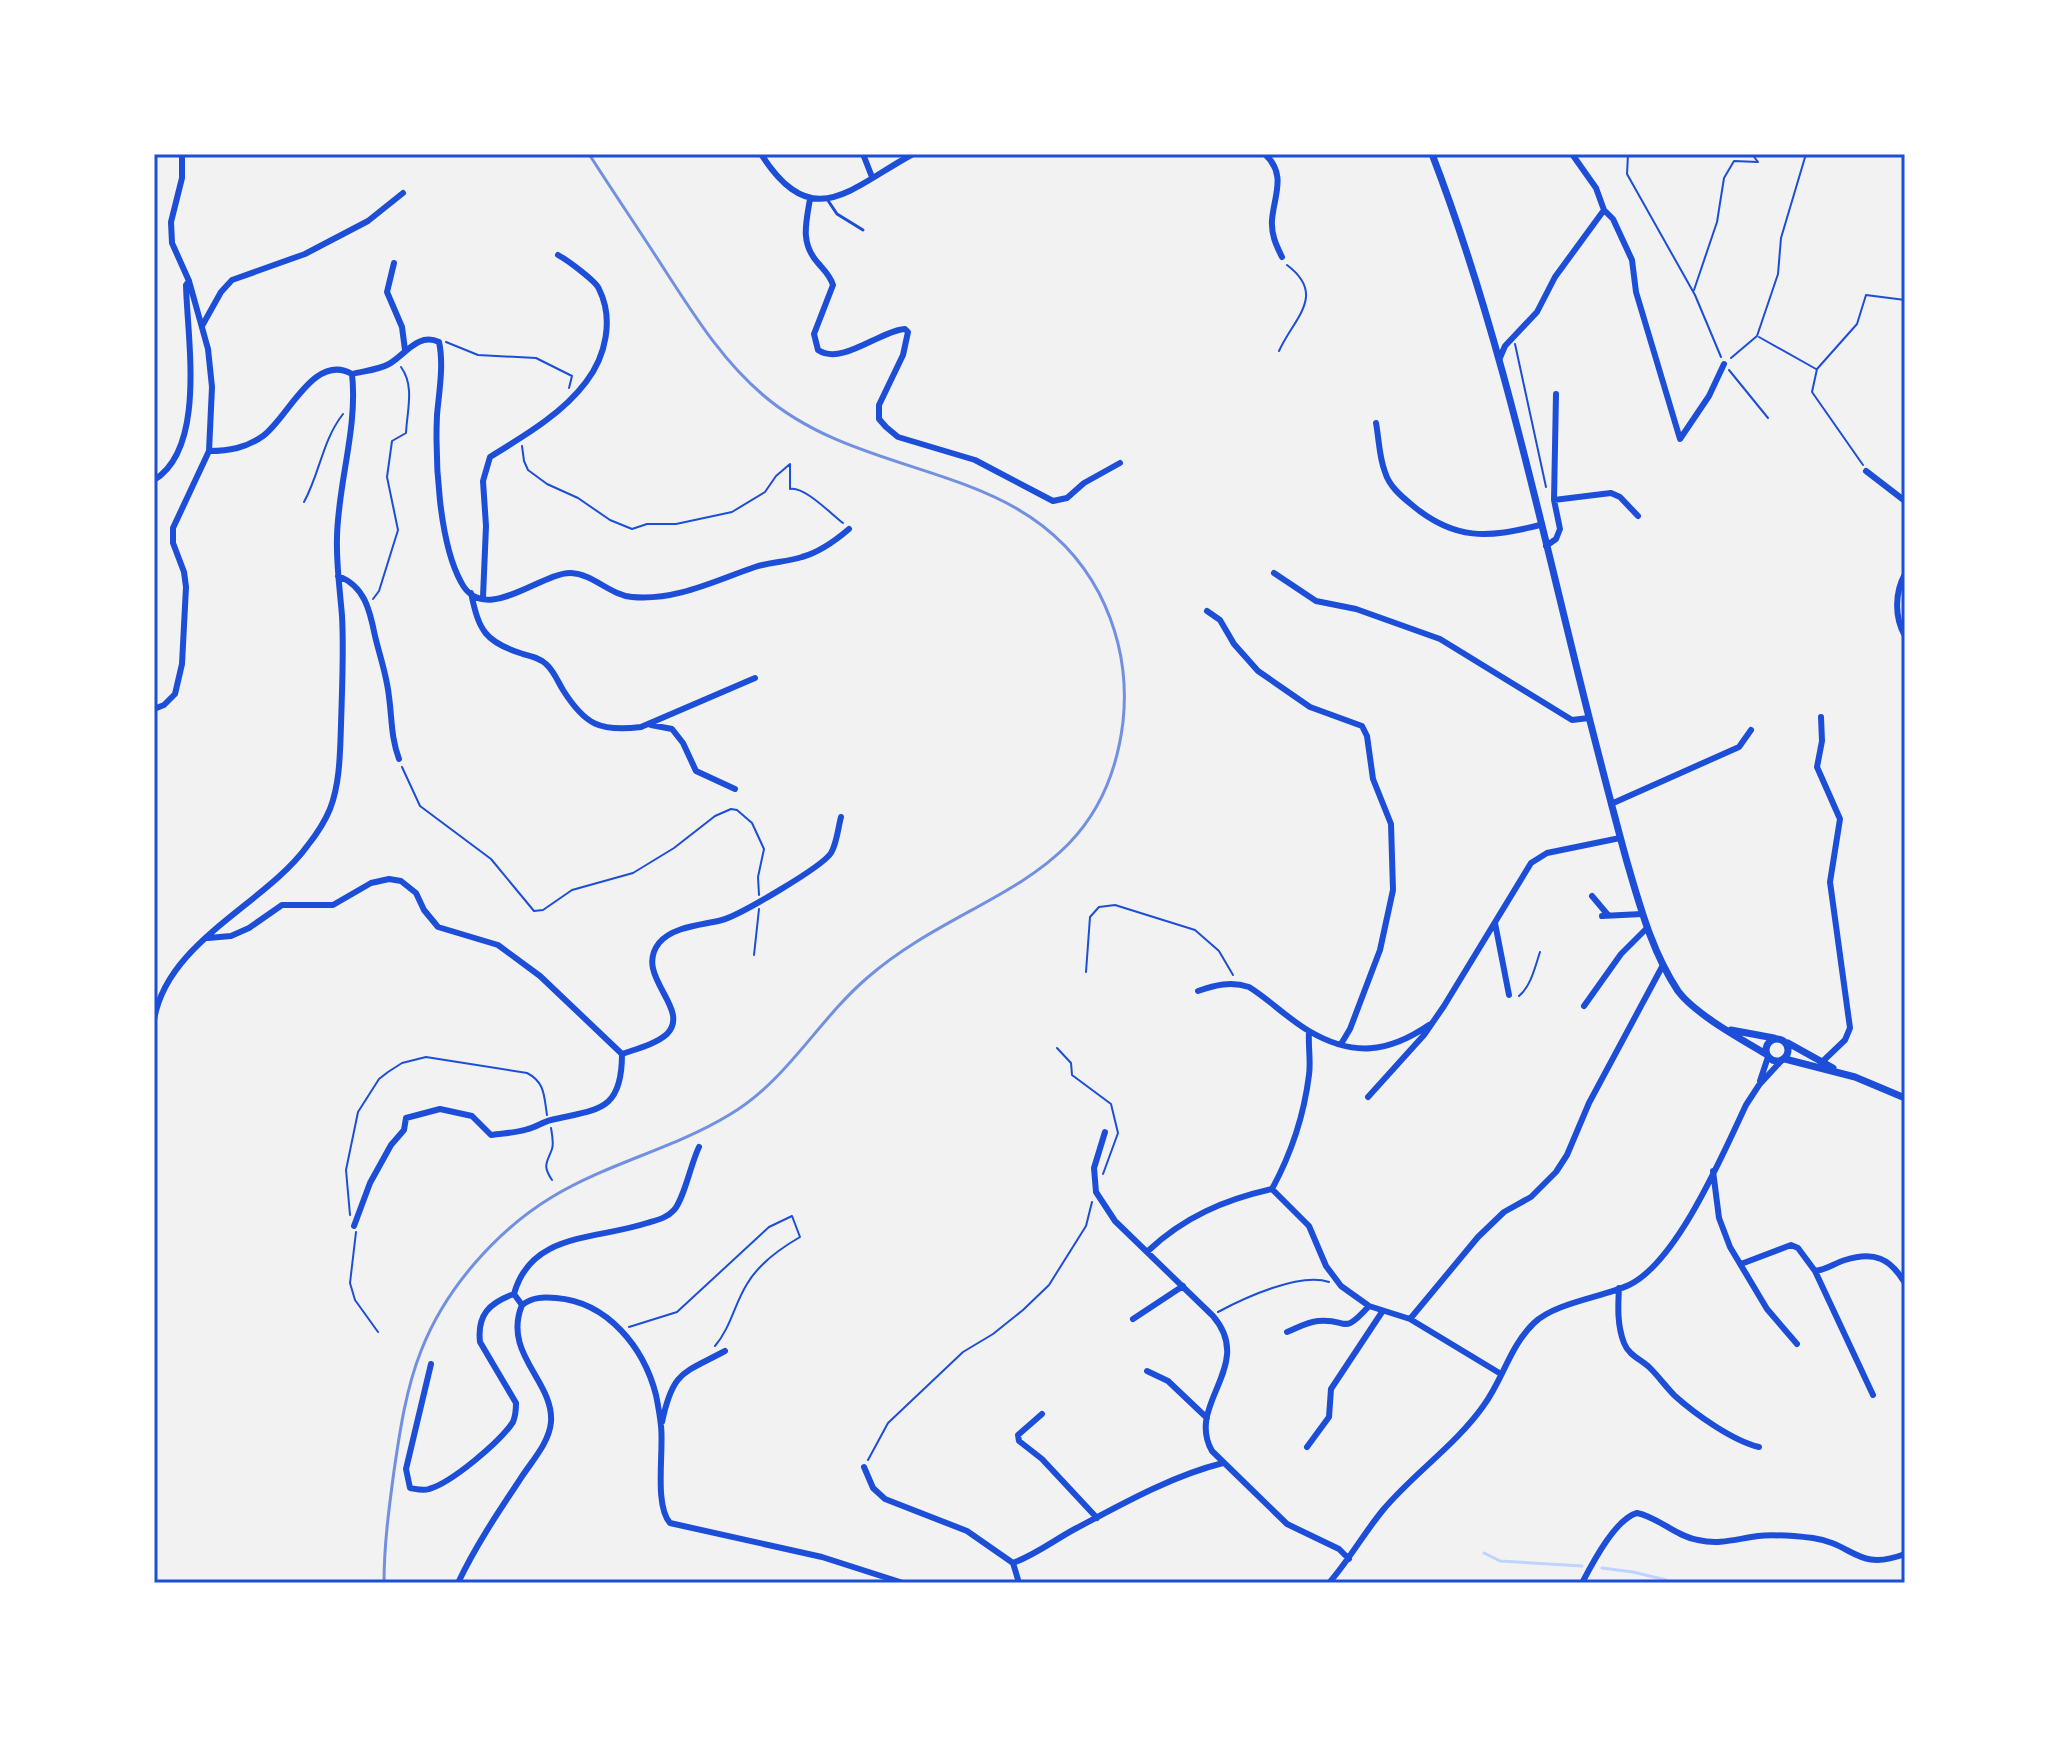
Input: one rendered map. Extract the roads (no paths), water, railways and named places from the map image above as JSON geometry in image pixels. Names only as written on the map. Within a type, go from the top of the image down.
[{"type":"street","points":[[154,709],[164,705],[175,694],[182,664],[186,587],[173,543],[173,528],[209,451],[211,372],[189,281],[172,243],[171,222],[182,178],[182,154]]},
{"type":"street","points":[[761,154],[788,187],[810,199],[827,199],[841,194],[913,154]]},
{"type":"street","points":[[863,154],[872,177]]},
{"type":"street","points":[[1265,154],[1275,165],[1279,179],[1272,223],[1273,237],[1282,257]]},
{"type":"street","points":[[1432,154],[1471,263],[1499,360],[1620,838],[1642,914],[1663,965],[1680,994],[1704,1015],[1773,1061],[1783,1060],[1842,1073]]},
{"type":"street","points":[[1572,154],[1596,188],[1604,210],[1613,219],[1632,260],[1636,292],[1680,439],[1709,396],[1724,364]]},
{"type":"street","points":[[202,326],[221,292],[232,280],[305,254],[368,221],[403,193]]},
{"type":"street","points":[[810,199],[805,239],[814,259],[831,278],[833,285],[814,334],[818,350],[829,354],[842,353],[890,331],[905,329],[909,337],[879,405],[879,419],[886,427],[898,437],[975,460],[1053,501],[1067,498],[1084,483],[1120,463]]},
{"type":"street","points":[[1499,360],[1505,346],[1537,312],[1555,277],[1604,210]]},
{"type":"street","points":[[483,597],[486,526],[483,481],[490,457],[546,421],[585,383],[596,367],[608,329],[599,286],[570,261],[558,255]]},
{"type":"street","points":[[394,263],[387,292],[402,327],[405,350]]},
{"type":"street","points":[[154,480],[173,462],[185,434],[191,368],[186,285],[189,281]]},
{"type":"street","points":[[209,451],[229,451],[260,438],[317,376],[335,369],[352,374],[387,365],[424,340],[437,340],[440,347],[437,419],[442,513],[461,583],[471,593],[506,598],[524,592],[547,577],[573,573],[586,576],[619,594],[659,597],[690,591],[759,565],[816,552],[849,529]]},
{"type":"street","points":[[154,1020],[160,996],[176,970],[307,848],[329,810],[339,767],[341,736],[342,618],[338,576],[338,511],[352,374]]},
{"type":"street","points":[[1546,546],[1556,539],[1560,529],[1552,499],[1556,394]]},
{"type":"street","points":[[1376,423],[1385,472],[1393,487],[1435,522],[1454,532],[1468,534],[1540,525]]},
{"type":"street","points":[[1866,471],[1905,501]]},
{"type":"street","points":[[1552,499],[1611,493],[1620,497],[1638,516]]},
{"type":"street","points":[[1274,573],[1316,601],[1356,609],[1440,639],[1572,720],[1589,718]]},
{"type":"street","points":[[1905,574],[1897,592],[1898,619],[1905,636]]},
{"type":"street","points":[[338,576],[351,582],[368,605],[386,674],[392,731],[399,759]]},
{"type":"street","points":[[471,593],[485,635],[498,645],[545,663],[589,723],[623,729],[648,724],[755,678]]},
{"type":"street","points":[[1207,611],[1220,620],[1234,644],[1258,671],[1310,707],[1362,726],[1367,736],[1373,779],[1389,816],[1393,890],[1369,980],[1341,1044]]},
{"type":"street","points":[[1821,717],[1822,741],[1817,767],[1840,819],[1830,882],[1850,1028],[1845,1040],[1822,1062]]},
{"type":"street","points":[[648,724],[672,729],[683,743],[696,771],[735,789]]},
{"type":"street","points":[[1611,804],[1739,747],[1751,730]]},
{"type":"street","points":[[622,1054],[665,1036],[672,1024],[670,1003],[653,974],[652,964],[658,944],[694,925],[731,917],[820,865],[833,850],[841,817]]},
{"type":"street","points":[[1368,1097],[1432,1023],[1531,863],[1538,857],[1620,838]]},
{"type":"street","points":[[208,938],[231,936],[249,928],[282,905],[333,905],[371,883],[389,879],[401,881],[416,893],[424,910],[438,927],[498,945],[540,976],[622,1054]]},
{"type":"street","points":[[1592,896],[1605,915],[1642,914]]},
{"type":"street","points":[[1495,923],[1509,995]]},
{"type":"street","points":[[1584,1006],[1621,954],[1647,928]]},
{"type":"street","points":[[1410,1319],[1478,1237],[1512,1206],[1531,1197],[1556,1172],[1663,965]]},
{"type":"street","points":[[1198,991],[1237,983],[1263,995],[1309,1032],[1361,1050],[1406,1039],[1432,1023]]},
{"type":"street","points":[[1729,1030],[1781,1040],[1842,1073],[1905,1098]]},
{"type":"street","points":[[1148,1251],[1186,1221],[1217,1204],[1272,1189],[1288,1158],[1300,1119],[1310,1072],[1309,1032]]},
{"type":"street","points":[[1329,1583],[1383,1510],[1477,1414],[1519,1340],[1536,1320],[1630,1284],[1654,1267],[1669,1249],[1759,1085],[1768,1042],[1781,1040]]},
{"type":"street","points":[[1759,1085],[1783,1060],[1789,1048],[1781,1040]]},
{"type":"street","points":[[354,1226],[370,1183],[391,1145],[404,1130],[406,1118],[440,1109],[450,1111],[472,1116],[491,1135],[596,1111],[615,1096],[622,1054]]},
{"type":"street","points":[[1105,1132],[1094,1168],[1096,1192],[1115,1221],[1213,1316],[1226,1334],[1228,1360],[1207,1418],[1207,1442],[1223,1463],[1287,1524],[1331,1544],[1349,1559]]},
{"type":"street","points":[[431,1364],[406,1469],[410,1488],[426,1491],[449,1478],[495,1442],[512,1423],[516,1403],[480,1342],[479,1323],[487,1309],[500,1299],[514,1294],[527,1266],[545,1250],[585,1237],[623,1231],[672,1213],[680,1201],[699,1147]]},
{"type":"street","points":[[1713,1171],[1722,1230],[1767,1309],[1797,1344]]},
{"type":"street","points":[[1272,1189],[1309,1226],[1326,1266],[1341,1286],[1369,1306],[1410,1319],[1501,1374]]},
{"type":"street","points":[[1741,1264],[1791,1245],[1798,1248],[1815,1271],[1873,1395]]},
{"type":"street","points":[[1815,1271],[1846,1260],[1872,1257],[1889,1261],[1905,1283]]},
{"type":"street","points":[[1133,1319],[1183,1286]]},
{"type":"street","points":[[1619,1288],[1619,1325],[1630,1354],[1647,1365],[1675,1396],[1693,1409],[1736,1439],[1759,1447]]},
{"type":"street","points":[[514,1294],[522,1305]]},
{"type":"street","points":[[458,1583],[473,1553],[547,1438],[550,1410],[519,1341],[516,1326],[522,1305],[540,1296],[567,1299],[596,1308],[620,1328],[650,1377],[661,1425],[662,1508],[670,1523],[822,1557],[903,1583]]},
{"type":"street","points":[[1287,1332],[1317,1321],[1348,1325],[1369,1306]]},
{"type":"street","points":[[1307,1447],[1329,1417],[1331,1389],[1382,1312]]},
{"type":"street","points":[[661,1425],[673,1384],[725,1351]]},
{"type":"street","points":[[1147,1371],[1168,1381],[1207,1418]]},
{"type":"street","points":[[1042,1414],[1022,1430],[1018,1435],[1019,1441],[1042,1459],[1097,1518]]},
{"type":"street","points":[[1013,1563],[1181,1477],[1223,1463]]},
{"type":"street","points":[[864,1467],[873,1488],[885,1499],[967,1531],[1013,1563],[1019,1583]]},
{"type":"street","points":[[1582,1583],[1594,1560],[1624,1521],[1637,1513],[1680,1536],[1697,1540],[1725,1543],[1761,1536],[1788,1536],[1826,1541],[1859,1558],[1872,1561],[1905,1554]]},
{"type":"lane","points":[[827,199],[837,214],[863,230]]},
{"type":"waterway","points":[[1484,1553],[1500,1561],[1582,1566]]},
{"type":"waterway","points":[[1602,1568],[1633,1572],[1668,1583]]},
{"type":"railway","points":[[384,1583],[394,1471],[411,1380],[431,1328],[474,1264],[511,1227],[552,1197],[595,1175],[708,1127],[750,1101],[785,1068],[867,978],[906,948],[1026,878],[1060,852],[1089,819],[1110,777],[1123,722],[1123,672],[1112,624],[1099,593],[1068,549],[1031,517],[989,495],[850,445],[805,424],[763,395],[735,368],[700,323],[589,154]]}]
